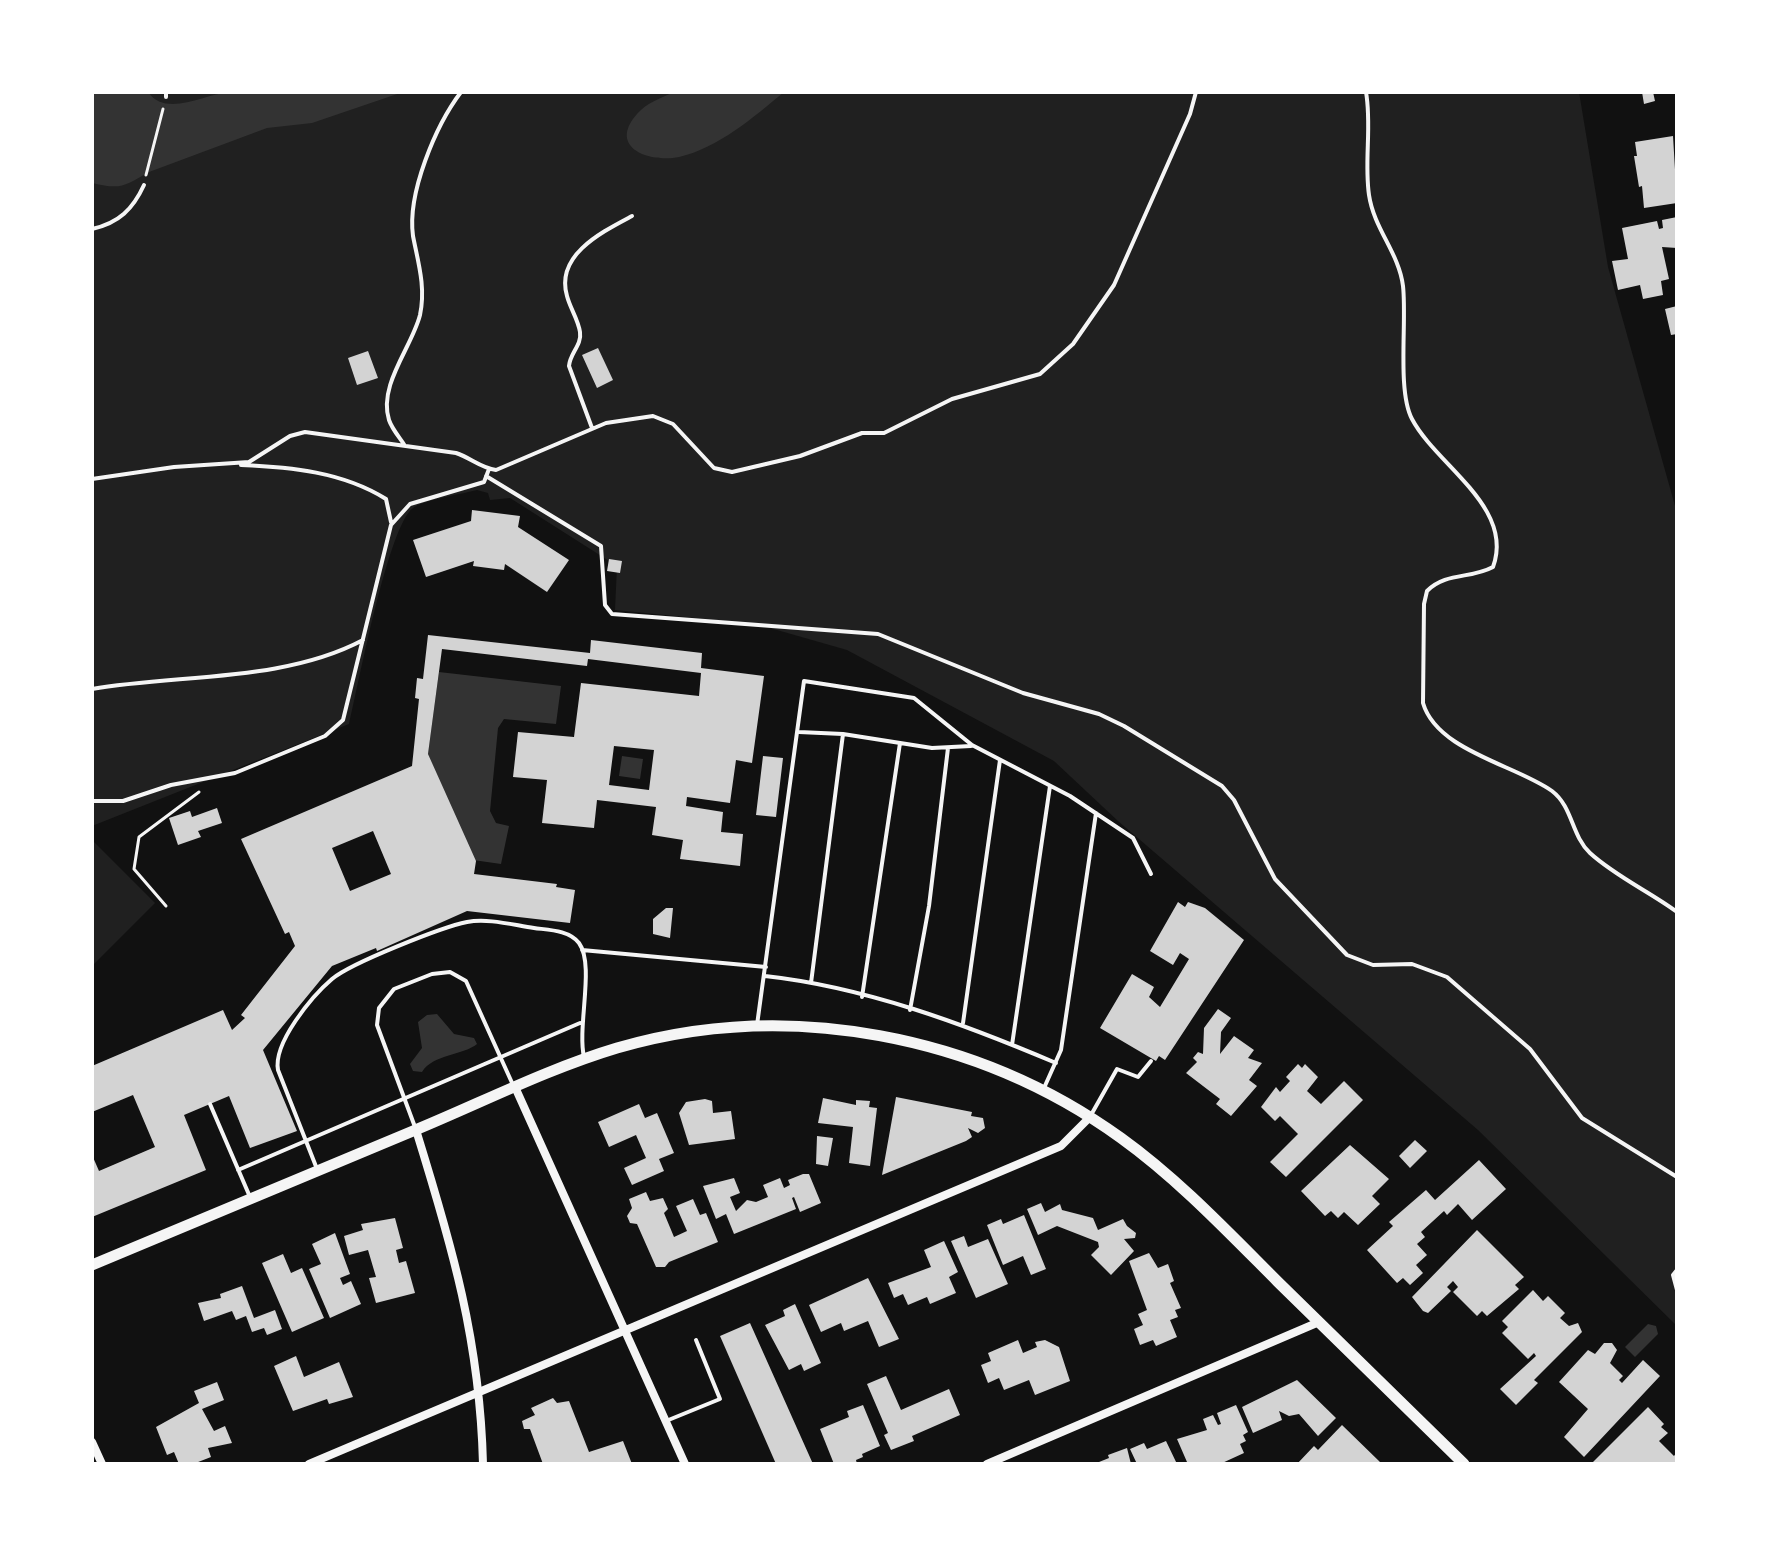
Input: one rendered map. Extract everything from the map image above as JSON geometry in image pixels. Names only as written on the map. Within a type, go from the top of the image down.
[{"type":"street","points":[[92,1265],[585,1059],[666,1037],[757,1027],[847,1031],[904,1041],[989,1065],[1043,1089],[1090,1117],[1177,1184],[1464,1464]]},
{"type":"street","points":[[515,1087],[685,1464]]},
{"type":"street","points":[[309,1464],[1061,1146],[1090,1117]]},
{"type":"street","points":[[416,1130],[448,1230],[469,1320],[479,1393],[483,1464]]},
{"type":"street","points":[[987,1464],[1319,1322]]},
{"type":"street","points":[[92,1442],[102,1464]]},
{"type":"lane","points":[[405,446],[389,420],[388,403],[392,384],[420,314],[422,288],[413,233],[414,208],[430,148],[442,121],[461,92]]},
{"type":"lane","points":[[233,465],[264,455],[277,443],[305,432],[456,453],[496,470],[592,428],[628,417],[653,416],[673,424],[714,468],[732,472],[800,456],[862,433],[884,433],[952,399],[1040,374],[1073,344],[1114,285],[1185,127],[1196,92]]},
{"type":"lane","points":[[1366,92],[1369,196],[1375,220],[1401,271],[1406,402],[1422,434],[1477,498],[1490,522],[1497,555],[1493,567],[1482,574],[1448,577],[1427,591],[1424,604],[1423,703],[1427,717],[1453,738],[1497,765],[1549,789],[1569,811],[1575,830],[1591,854],[1677,912]]},
{"type":"lane","points":[[92,229],[118,219],[134,207],[144,185]]},
{"type":"lane","points":[[592,428],[569,366],[569,356],[578,345],[581,333],[566,296],[564,278],[570,263],[584,246],[632,216]]},
{"type":"lane","points":[[92,479],[174,467],[233,465],[305,471],[369,488],[386,499],[391,525],[343,720],[325,736],[221,775],[171,785],[123,801],[92,801]]},
{"type":"lane","points":[[391,525],[410,504],[484,482],[489,469]]},
{"type":"lane","points":[[486,476],[601,546],[605,605],[612,614],[878,634],[1023,693],[1099,714],[1203,773],[1234,800],[1275,879],[1347,955],[1373,965],[1412,964],[1447,977],[1530,1049],[1582,1118],[1677,1177]]},
{"type":"lane","points":[[92,689],[277,669],[336,655],[363,640]]},
{"type":"lane","points":[[757,1027],[804,681],[914,698],[972,745],[1050,785],[1133,838],[1151,874]]},
{"type":"lane","points":[[799,732],[843,734],[948,748],[972,745]]},
{"type":"lane","points":[[811,983],[843,734]]},
{"type":"lane","points":[[862,997],[900,743]]},
{"type":"lane","points":[[910,1010],[929,906],[948,748]]},
{"type":"lane","points":[[963,1023],[1000,760]]},
{"type":"lane","points":[[1012,1045],[1050,785]]},
{"type":"lane","points":[[1043,1089],[1061,1050],[1096,813]]},
{"type":"lane","points":[[318,1170],[278,1070],[277,1053],[284,1038],[333,979],[470,921],[556,931],[574,938],[582,950],[585,964],[580,1023],[585,1059]]},
{"type":"lane","points":[[582,950],[766,967]]},
{"type":"lane","points":[[416,1130],[377,1025],[382,999],[394,989],[432,974],[450,972],[459,975],[471,988],[515,1087]]},
{"type":"lane","points":[[765,976],[811,983],[963,1023],[1056,1063]]},
{"type":"lane","points":[[238,1170],[580,1023]]},
{"type":"lane","points":[[1090,1117],[1117,1069],[1138,1077],[1151,1061]]},
{"type":"lane","points":[[210,1104],[250,1198]]},
{"type":"lane","points":[[1677,1270],[1673,1275],[1677,1290]]},
{"type":"lane","points":[[666,1421],[720,1399],[696,1340]]},
{"type":"path","points":[[144,185],[166,95]]},
{"type":"path","points":[[166,906],[134,869],[139,837],[221,775]]},
{"type":"shaded area","points":[[92,92],[1579,92],[1608,267],[1677,513],[1677,1326],[1478,1130],[1118,821],[1054,761],[847,650],[756,624],[615,610],[617,566],[510,498],[490,500],[488,493],[477,490],[418,505],[403,521],[384,574],[349,724],[92,826]]},
{"type":"shaded area","points":[[92,92],[148,92],[156,100],[175,104],[229,92],[403,92],[312,123],[267,128],[149,172],[128,183],[110,186],[92,183]]},
{"type":"shaded area","points":[[674,92],[784,92],[708,147],[679,157],[645,155],[629,144],[629,126],[645,107]]},
{"type":"shaded area","points":[[439,672],[561,686],[556,724],[504,719],[498,728],[490,811],[496,823],[509,826],[501,864],[473,860],[428,754]]},
{"type":"shaded area","points":[[622,756],[643,759],[640,779],[619,776]]},
{"type":"shaded area","points":[[92,840],[155,903],[92,966]]},
{"type":"shaded area","points":[[437,1014],[454,1034],[474,1038],[477,1044],[433,1062],[422,1072],[413,1071],[410,1064],[422,1048],[418,1022],[427,1015]]},
{"type":"shaded area","points":[[1648,1324],[1656,1326],[1658,1334],[1635,1357],[1625,1347]]},
{"type":"building","points":[[1642,92],[1653,92],[1655,101],[1644,104]]},
{"type":"building","points":[[1673,136],[1677,203],[1644,208],[1634,156],[1637,156],[1635,142]]},
{"type":"building","points":[[1677,217],[1677,248],[1662,247],[1669,279],[1661,281],[1663,295],[1643,299],[1640,285],[1618,290],[1612,261],[1628,259],[1622,228],[1657,221],[1659,229],[1663,228],[1662,220]]},
{"type":"building","points":[[1677,306],[1677,334],[1671,335],[1665,309]]},
{"type":"building","points":[[598,348],[613,380],[597,388],[582,355]]},
{"type":"building","points":[[368,351],[378,378],[357,385],[348,358]]},
{"type":"building","points":[[472,510],[520,516],[518,527],[569,560],[547,592],[505,564],[504,570],[473,566],[474,561],[426,577],[413,540],[471,521]]},
{"type":"building","points":[[609,559],[622,561],[620,573],[607,571]]},
{"type":"building","points":[[428,635],[590,653],[591,640],[702,653],[701,668],[764,676],[752,763],[736,760],[730,803],[687,797],[686,806],[723,812],[721,832],[743,834],[740,866],[680,859],[683,840],[652,835],[656,807],[597,800],[594,828],[542,823],[547,780],[513,777],[518,732],[574,737],[581,683],[699,696],[701,673],[588,659],[587,666],[442,649],[428,754],[476,861],[474,874],[557,884],[556,887],[575,890],[570,923],[467,911],[377,951],[376,948],[332,966],[263,1050],[297,1131],[250,1148],[229,1096],[184,1115],[206,1170],[92,1217],[92,1155],[99,1171],[155,1147],[133,1095],[92,1112],[92,1066],[223,1010],[232,1030],[245,1018],[241,1015],[295,946],[289,932],[285,934],[241,839],[412,766],[419,699],[415,698],[417,678],[423,679]],"holes":[[[614,746],[654,750],[649,790],[609,785]],[[373,831],[391,874],[350,891],[332,848]]]},
{"type":"building","points":[[763,756],[783,758],[776,817],[756,815]]},
{"type":"building","points":[[217,808],[222,823],[198,831],[201,837],[178,845],[169,818],[190,811],[192,817]]},
{"type":"building","points":[[1178,902],[1185,907],[1188,902],[1205,908],[1244,940],[1165,1060],[1159,1056],[1156,1061],[1100,1028],[1132,974],[1154,987],[1149,997],[1160,1007],[1189,959],[1180,953],[1173,965],[1150,951]]},
{"type":"building","points":[[666,908],[673,908],[670,938],[653,934],[653,919]]},
{"type":"building","points":[[1218,1009],[1231,1018],[1221,1032],[1220,1054],[1234,1036],[1254,1050],[1248,1058],[1262,1063],[1249,1080],[1257,1086],[1231,1116],[1216,1104],[1220,1099],[1186,1073],[1197,1062],[1193,1058],[1198,1052],[1203,1054],[1204,1028]]},
{"type":"building","points":[[1298,1064],[1302,1068],[1305,1064],[1318,1077],[1307,1091],[1321,1104],[1344,1081],[1363,1100],[1286,1177],[1270,1162],[1298,1134],[1280,1116],[1275,1121],[1261,1107],[1276,1087],[1280,1092],[1290,1081],[1286,1077]]},
{"type":"building","points":[[896,1097],[972,1112],[971,1116],[983,1118],[985,1128],[978,1133],[968,1128],[972,1137],[966,1141],[882,1175]]},
{"type":"building","points":[[823,1098],[856,1105],[856,1100],[870,1101],[869,1107],[877,1108],[870,1166],[849,1163],[853,1127],[818,1123]]},
{"type":"building","points":[[712,1101],[713,1113],[731,1111],[735,1139],[689,1145],[679,1113],[686,1102]]},
{"type":"building","points":[[639,1104],[645,1118],[657,1113],[674,1153],[659,1159],[664,1171],[632,1185],[624,1168],[646,1158],[636,1135],[609,1147],[598,1122]]},
{"type":"building","points":[[817,1136],[833,1138],[828,1166],[816,1164]]},
{"type":"building","points":[[1415,1140],[1427,1151],[1410,1168],[1399,1156]]},
{"type":"building","points":[[1350,1145],[1389,1179],[1372,1196],[1380,1204],[1358,1225],[1344,1212],[1338,1218],[1331,1211],[1325,1216],[1301,1191]]},
{"type":"building","points":[[1479,1160],[1506,1189],[1472,1220],[1458,1204],[1447,1215],[1444,1211],[1421,1232],[1425,1237],[1417,1244],[1427,1255],[1416,1265],[1423,1273],[1410,1285],[1403,1278],[1397,1283],[1367,1250],[1393,1226],[1389,1222],[1426,1190],[1435,1200]]},
{"type":"building","points":[[809,1174],[821,1203],[800,1212],[794,1197],[796,1209],[734,1234],[726,1214],[716,1219],[703,1186],[734,1178],[740,1193],[730,1197],[736,1211],[747,1200],[756,1202],[768,1197],[763,1185],[780,1178],[784,1188],[790,1185],[788,1180]]},
{"type":"building","points":[[646,1192],[650,1201],[663,1198],[668,1209],[664,1213],[674,1237],[687,1231],[676,1206],[693,1199],[700,1215],[706,1213],[718,1242],[669,1262],[665,1267],[656,1267],[637,1224],[630,1223],[627,1216],[632,1208],[629,1199]]},
{"type":"building","points":[[1041,1203],[1045,1212],[1060,1204],[1062,1210],[1093,1218],[1098,1230],[1123,1219],[1136,1233],[1135,1238],[1124,1239],[1134,1251],[1111,1275],[1091,1255],[1099,1247],[1098,1242],[1057,1226],[1038,1235],[1027,1209]]},
{"type":"building","points":[[1024,1215],[1046,1269],[1031,1275],[1023,1256],[1003,1265],[987,1225],[1001,1219],[1003,1224]]},
{"type":"building","points":[[395,1218],[403,1248],[396,1250],[399,1263],[406,1261],[415,1293],[376,1303],[369,1278],[376,1277],[368,1250],[349,1255],[344,1236],[363,1230],[361,1224]]},
{"type":"building","points":[[1477,1230],[1524,1277],[1515,1285],[1519,1289],[1487,1316],[1482,1311],[1477,1316],[1453,1292],[1458,1287],[1453,1281],[1447,1287],[1451,1291],[1428,1313],[1423,1311],[1412,1297]]},
{"type":"building","points":[[335,1233],[350,1274],[340,1278],[343,1285],[351,1281],[361,1304],[330,1318],[309,1269],[321,1264],[312,1244]]},
{"type":"building","points":[[964,1236],[968,1247],[988,1239],[1008,1284],[976,1298],[951,1241]]},
{"type":"building","points":[[944,1241],[958,1272],[949,1277],[956,1293],[930,1304],[927,1297],[908,1305],[903,1294],[894,1298],[888,1283],[931,1267],[924,1250]]},
{"type":"building","points":[[1149,1253],[1158,1268],[1168,1264],[1174,1281],[1170,1283],[1181,1308],[1175,1310],[1178,1317],[1170,1320],[1177,1337],[1156,1346],[1153,1340],[1140,1345],[1134,1329],[1143,1325],[1138,1314],[1147,1310],[1129,1261]]},
{"type":"building","points":[[283,1254],[291,1273],[302,1268],[324,1318],[292,1332],[262,1263]]},
{"type":"building","points":[[868,1278],[899,1339],[879,1347],[868,1321],[844,1331],[841,1323],[821,1332],[809,1305]]},
{"type":"building","points":[[242,1286],[254,1318],[275,1310],[282,1329],[267,1335],[264,1328],[252,1332],[246,1316],[236,1320],[232,1311],[204,1321],[198,1303],[221,1298],[220,1294]]},
{"type":"building","points":[[1533,1290],[1543,1301],[1548,1296],[1565,1313],[1560,1318],[1569,1326],[1578,1323],[1582,1332],[1534,1380],[1538,1383],[1516,1405],[1500,1389],[1536,1356],[1534,1353],[1528,1359],[1502,1333],[1508,1327],[1502,1321]]},
{"type":"building","points":[[795,1304],[821,1363],[804,1371],[801,1364],[789,1370],[765,1325],[785,1316],[783,1310]]},
{"type":"building","points":[[750,1323],[813,1464],[776,1464],[720,1336]]},
{"type":"building","points":[[1018,1340],[1023,1353],[1037,1347],[1035,1342],[1045,1340],[1059,1347],[1070,1381],[1035,1395],[1029,1380],[1004,1390],[999,1378],[988,1383],[981,1365],[991,1361],[988,1353]]},
{"type":"building","points":[[1604,1343],[1612,1343],[1617,1350],[1610,1363],[1623,1376],[1619,1380],[1622,1383],[1643,1360],[1660,1376],[1584,1457],[1564,1437],[1588,1409],[1559,1382],[1588,1350],[1595,1354]]},
{"type":"building","points":[[296,1356],[304,1377],[339,1362],[353,1397],[329,1404],[327,1399],[293,1411],[274,1366]]},
{"type":"building","points":[[886,1376],[901,1410],[949,1389],[960,1415],[912,1436],[914,1441],[891,1450],[884,1435],[888,1433],[867,1384]]},
{"type":"building","points":[[1297,1380],[1336,1418],[1318,1436],[1299,1414],[1289,1416],[1279,1411],[1282,1420],[1253,1433],[1242,1407]]},
{"type":"building","points":[[217,1382],[224,1400],[202,1409],[214,1431],[225,1426],[232,1443],[208,1448],[211,1457],[193,1464],[179,1464],[174,1452],[167,1455],[156,1427],[199,1403],[194,1391]]},
{"type":"building","points":[[553,1398],[557,1403],[569,1401],[589,1452],[623,1441],[632,1464],[543,1464],[530,1429],[524,1429],[522,1421],[535,1415],[531,1408]]},
{"type":"building","points":[[863,1405],[880,1446],[862,1454],[863,1457],[856,1460],[857,1464],[834,1464],[820,1429],[849,1417],[847,1411]]},
{"type":"building","points":[[1236,1405],[1248,1432],[1243,1435],[1246,1441],[1240,1444],[1244,1453],[1220,1464],[1181,1464],[1187,1462],[1177,1439],[1207,1430],[1203,1419],[1213,1415],[1218,1425],[1221,1424],[1217,1413]]},
{"type":"building","points":[[1648,1407],[1664,1424],[1661,1427],[1668,1433],[1659,1441],[1674,1456],[1677,1452],[1677,1464],[1591,1464]]},
{"type":"building","points":[[1342,1425],[1380,1462],[1378,1464],[1297,1464],[1314,1446],[1318,1450]]},
{"type":"building","points":[[1166,1441],[1177,1464],[1137,1464],[1130,1449],[1144,1443],[1147,1449]]},
{"type":"building","points":[[1127,1448],[1131,1464],[1094,1464],[1109,1458],[1108,1455]]}]
